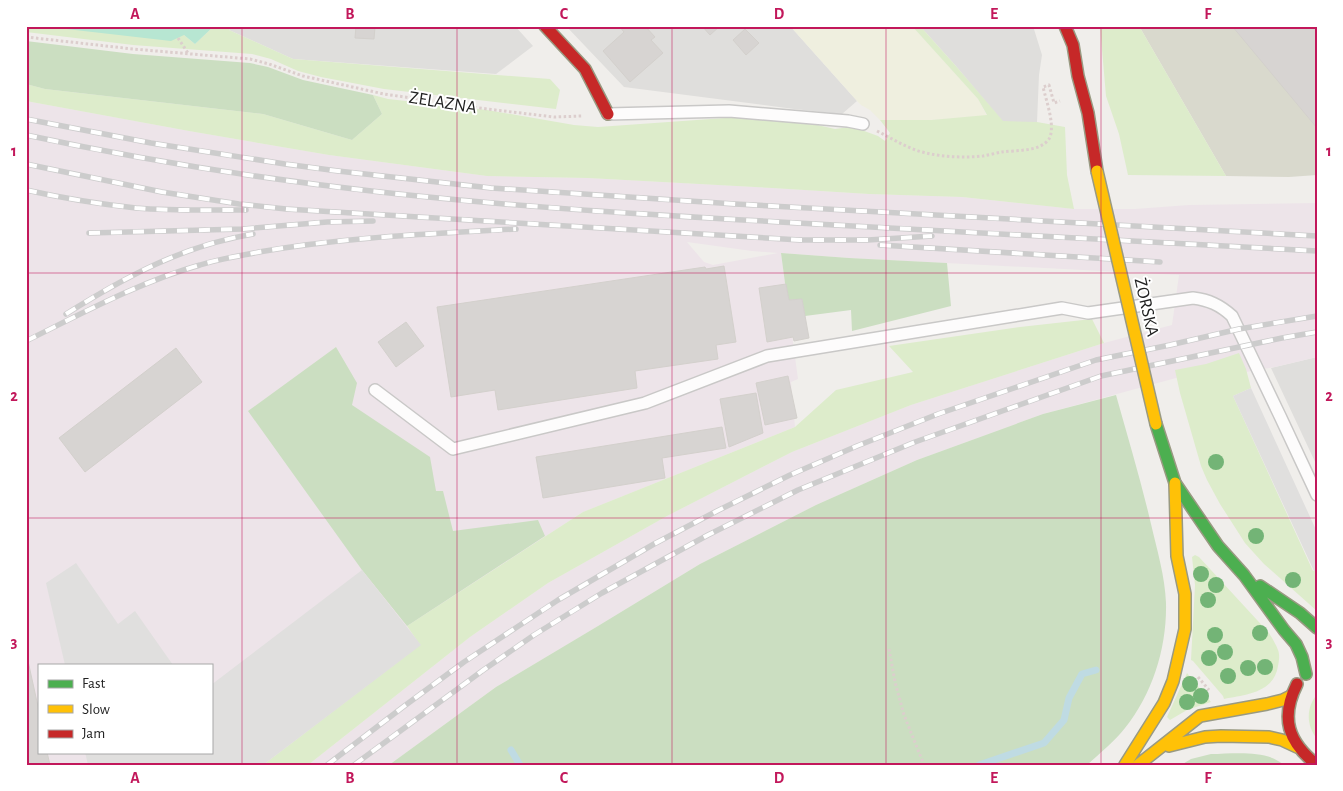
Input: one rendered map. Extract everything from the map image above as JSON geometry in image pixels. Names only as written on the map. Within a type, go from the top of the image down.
[{"type":"main road","points":[[545,26],[585,69],[608,114]]},
{"type":"main road","name":"ŻORSKA","points":[[1065,26],[1073,45],[1078,76],[1088,113],[1097,171],[1156,424],[1175,483],[1218,546],[1244,575],[1296,644],[1302,657],[1306,674]]},
{"type":"main road","points":[[1125,765],[1164,703],[1173,681],[1183,639],[1185,594],[1177,556],[1175,483]]},
{"type":"main road","name":"ŻORSKA","points":[[1244,575],[1317,628]]},
{"type":"main road","points":[[1317,667],[1306,674],[1295,687],[1288,704],[1289,731],[1297,747],[1317,764]]},
{"type":"main road","points":[[1138,765],[1200,716],[1267,704],[1291,696]]},
{"type":"main road","points":[[1161,748],[1205,737],[1221,736],[1269,737],[1282,740],[1297,747]]},
{"type":"lane","points":[[1073,26],[1073,45]]},
{"type":"lane","points":[[608,114],[729,111],[848,121],[863,124]]},
{"type":"lane","points":[[375,390],[453,449],[645,402],[767,356],[1062,308],[1088,313],[1193,298],[1214,303],[1232,316],[1317,496]]},
{"type":"path","name":"ŻELAZNA","points":[[26,37],[250,59],[303,76],[384,94],[487,109],[554,117],[608,114]]},
{"type":"path","points":[[178,38],[189,54]]},
{"type":"path","points":[[863,124],[897,143],[924,153],[945,156],[982,156],[1028,149],[1045,143],[1050,138],[1052,125],[1043,86],[1049,85],[1054,103],[1060,101]]},
{"type":"path","points":[[889,649],[904,715],[924,765]]},
{"type":"path","points":[[1196,674],[1212,693]]},
{"type":"shaded area","points":[[233,26],[515,26],[533,46],[496,74],[293,59],[229,30]]},
{"type":"shaded area","points":[[566,26],[790,26],[857,101],[842,114],[624,87]]},
{"type":"shaded area","points":[[920,26],[1033,26],[1042,55],[1039,75],[1037,122],[1003,122]]},
{"type":"shaded area","points":[[1139,26],[1317,26],[1317,175],[1289,177],[1226,176]]},
{"type":"shaded area","points":[[26,101],[329,155],[487,176],[588,178],[869,194],[962,197],[1075,209],[1317,203],[1317,357],[1240,373],[1213,368],[1043,414],[917,460],[816,505],[700,564],[496,687],[389,765],[308,765],[470,637],[548,583],[667,516],[792,452],[911,405],[1104,343],[1172,325],[1179,275],[781,253],[798,379],[791,382],[795,427],[583,512],[407,626],[421,645],[263,765],[26,765]],"holes":[[[687,242],[778,253],[713,265],[704,262]]]},
{"type":"shaded area","points":[[1317,357],[1317,466],[1271,368]]},
{"type":"shaded area","points":[[1251,388],[1317,532],[1317,570],[1314,571],[1233,396]]},
{"type":"shaded area","points":[[76,563],[118,624],[135,611],[172,664],[65,664],[46,583]]},
{"type":"shaded area","points":[[362,570],[421,645],[263,765],[88,765],[85,754],[212,754],[212,684]]},
{"type":"green space","points":[[26,26],[184,35],[195,44],[214,26],[233,26],[229,30],[293,59],[550,79],[560,90],[556,109],[384,89],[298,71],[271,59],[252,54],[133,45],[26,32]]},
{"type":"green space","points":[[40,26],[214,26],[195,44],[184,35],[171,41]]},
{"type":"green space","points":[[790,26],[912,26],[978,99],[987,116],[931,120],[880,120],[857,101]]},
{"type":"green space","points":[[912,26],[920,26],[1003,121],[1037,122],[1065,127],[1067,175],[1074,209],[962,197],[869,194],[588,178],[487,176],[329,155],[26,101],[26,84],[45,89],[263,114],[352,140],[382,114],[373,95],[388,99],[487,110],[574,125],[598,127],[739,117],[813,124],[835,129],[856,128],[878,136],[885,141],[890,133],[880,120],[931,120],[987,115],[978,99]]},
{"type":"green space","points":[[1100,26],[1139,26],[1226,176],[1128,175],[1119,134],[1106,96]]},
{"type":"green space","points":[[26,41],[133,54],[250,63],[268,67],[303,80],[373,95],[382,114],[352,140],[263,114],[45,89],[26,84]]},
{"type":"green space","points":[[781,253],[947,263],[951,306],[852,331],[851,310],[805,316],[802,299],[789,300]]},
{"type":"green space","points":[[1092,319],[1104,343],[911,405],[792,452],[667,516],[548,583],[470,637],[308,765],[263,765],[420,645],[407,626],[583,512],[795,427],[836,390],[913,372],[889,346],[1020,327]]},
{"type":"green space","points":[[336,347],[357,383],[352,405],[430,457],[436,491],[443,491],[453,531],[538,520],[545,536],[407,626],[362,570],[248,411]]},
{"type":"green space","points":[[1239,353],[1251,388],[1233,396],[1313,571],[1317,570],[1317,611],[1264,564],[1245,543],[1220,504],[1201,466],[1175,370],[1206,364]]},
{"type":"green space","points":[[1116,395],[1143,492],[1160,563],[1164,583],[1166,620],[1161,653],[1151,685],[1143,700],[1121,733],[1087,765],[389,765],[496,687],[700,564],[816,505],[917,460],[1043,414]]},
{"type":"green space","points":[[1195,555],[1199,557],[1269,633],[1279,652],[1275,675],[1271,682],[1257,691],[1224,699],[1191,660],[1195,585],[1192,557]]},
{"type":"green space","points":[[1187,673],[1211,702],[1187,710],[1170,720],[1167,717]]},
{"type":"green space","points":[[1317,694],[1317,739],[1309,722],[1309,711]]},
{"type":"green space","points":[[1211,754],[1259,754],[1277,760],[1284,765],[1181,765],[1191,759]]},
{"type":"building","points":[[356,26],[375,27],[374,39],[355,38]]},
{"type":"building","points":[[619,26],[645,26],[655,37],[651,40],[663,53],[630,82],[603,51],[624,32]]},
{"type":"building","points":[[702,26],[720,26],[710,35]]},
{"type":"building","points":[[1232,26],[1317,26],[1317,128]]},
{"type":"building","points":[[745,29],[759,43],[746,55],[733,40]]},
{"type":"building","points":[[724,266],[736,342],[716,345],[718,359],[635,371],[637,388],[498,410],[495,390],[451,397],[437,307],[705,267],[706,269]]},
{"type":"building","points":[[786,284],[789,300],[802,299],[809,338],[794,341],[793,337],[767,342],[759,288]]},
{"type":"building","points":[[406,322],[424,346],[396,367],[378,342]]},
{"type":"building","points":[[176,348],[202,382],[85,472],[59,438]]},
{"type":"building","points":[[788,376],[797,418],[765,425],[756,383]]},
{"type":"building","points":[[756,393],[763,433],[729,447],[720,399]]},
{"type":"building","points":[[722,427],[726,448],[662,458],[665,478],[543,498],[536,457]]},
{"type":"building","points":[[26,652],[38,706],[38,754],[47,754],[50,765],[26,765]]},
{"type":"waterway","points":[[979,765],[1044,743],[1064,720],[1069,698],[1082,674],[1096,670]]},
{"type":"waterway","points":[[511,750],[520,765]]},
{"type":"railway","points":[[26,119],[151,143],[285,164],[491,188],[735,204],[1317,236]]},
{"type":"railway","points":[[26,135],[158,161],[247,175],[380,192],[489,203],[707,218],[1317,251]]},
{"type":"railway","points":[[26,164],[162,192],[286,209],[800,240],[868,240],[932,236]]},
{"type":"railway","points":[[26,190],[53,196],[136,208],[246,210]]},
{"type":"railway","points":[[89,233],[243,229],[327,222],[373,221]]},
{"type":"railway","points":[[26,341],[133,289],[177,272],[222,259],[291,247],[355,239],[516,229]]},
{"type":"railway","points":[[66,314],[111,287],[156,264],[202,246],[253,234]]},
{"type":"railway","points":[[880,245],[1160,262]]},
{"type":"railway","points":[[327,765],[464,662],[558,600],[654,544],[790,475],[938,414],[1096,360],[1239,329],[1317,316]]},
{"type":"railway","points":[[354,765],[534,635],[602,593],[708,535],[798,490],[915,442],[1101,376],[1317,332]]},
{"type":"traffic: fast","points":[[1156,424],[1175,483],[1218,546],[1244,575],[1296,644],[1302,657],[1306,674]]},
{"type":"traffic: fast","points":[[1260,586],[1300,613],[1317,628]]},
{"type":"traffic: slow","points":[[1097,171],[1156,424]]},
{"type":"traffic: slow","points":[[1125,765],[1164,703],[1173,681],[1185,629],[1185,594],[1177,556],[1175,483]]},
{"type":"traffic: slow","points":[[1138,765],[1200,716],[1267,704],[1291,696]]},
{"type":"traffic: slow","points":[[1169,746],[1205,737],[1221,736],[1269,737],[1282,740],[1297,747]]},
{"type":"traffic: jam","points":[[545,26],[585,69],[608,114]]},
{"type":"traffic: jam","points":[[1065,26],[1073,45],[1078,76],[1088,113],[1097,171]]},
{"type":"traffic: jam","points":[[1297,684],[1289,708],[1288,719],[1290,729],[1299,747],[1317,765]]}]
